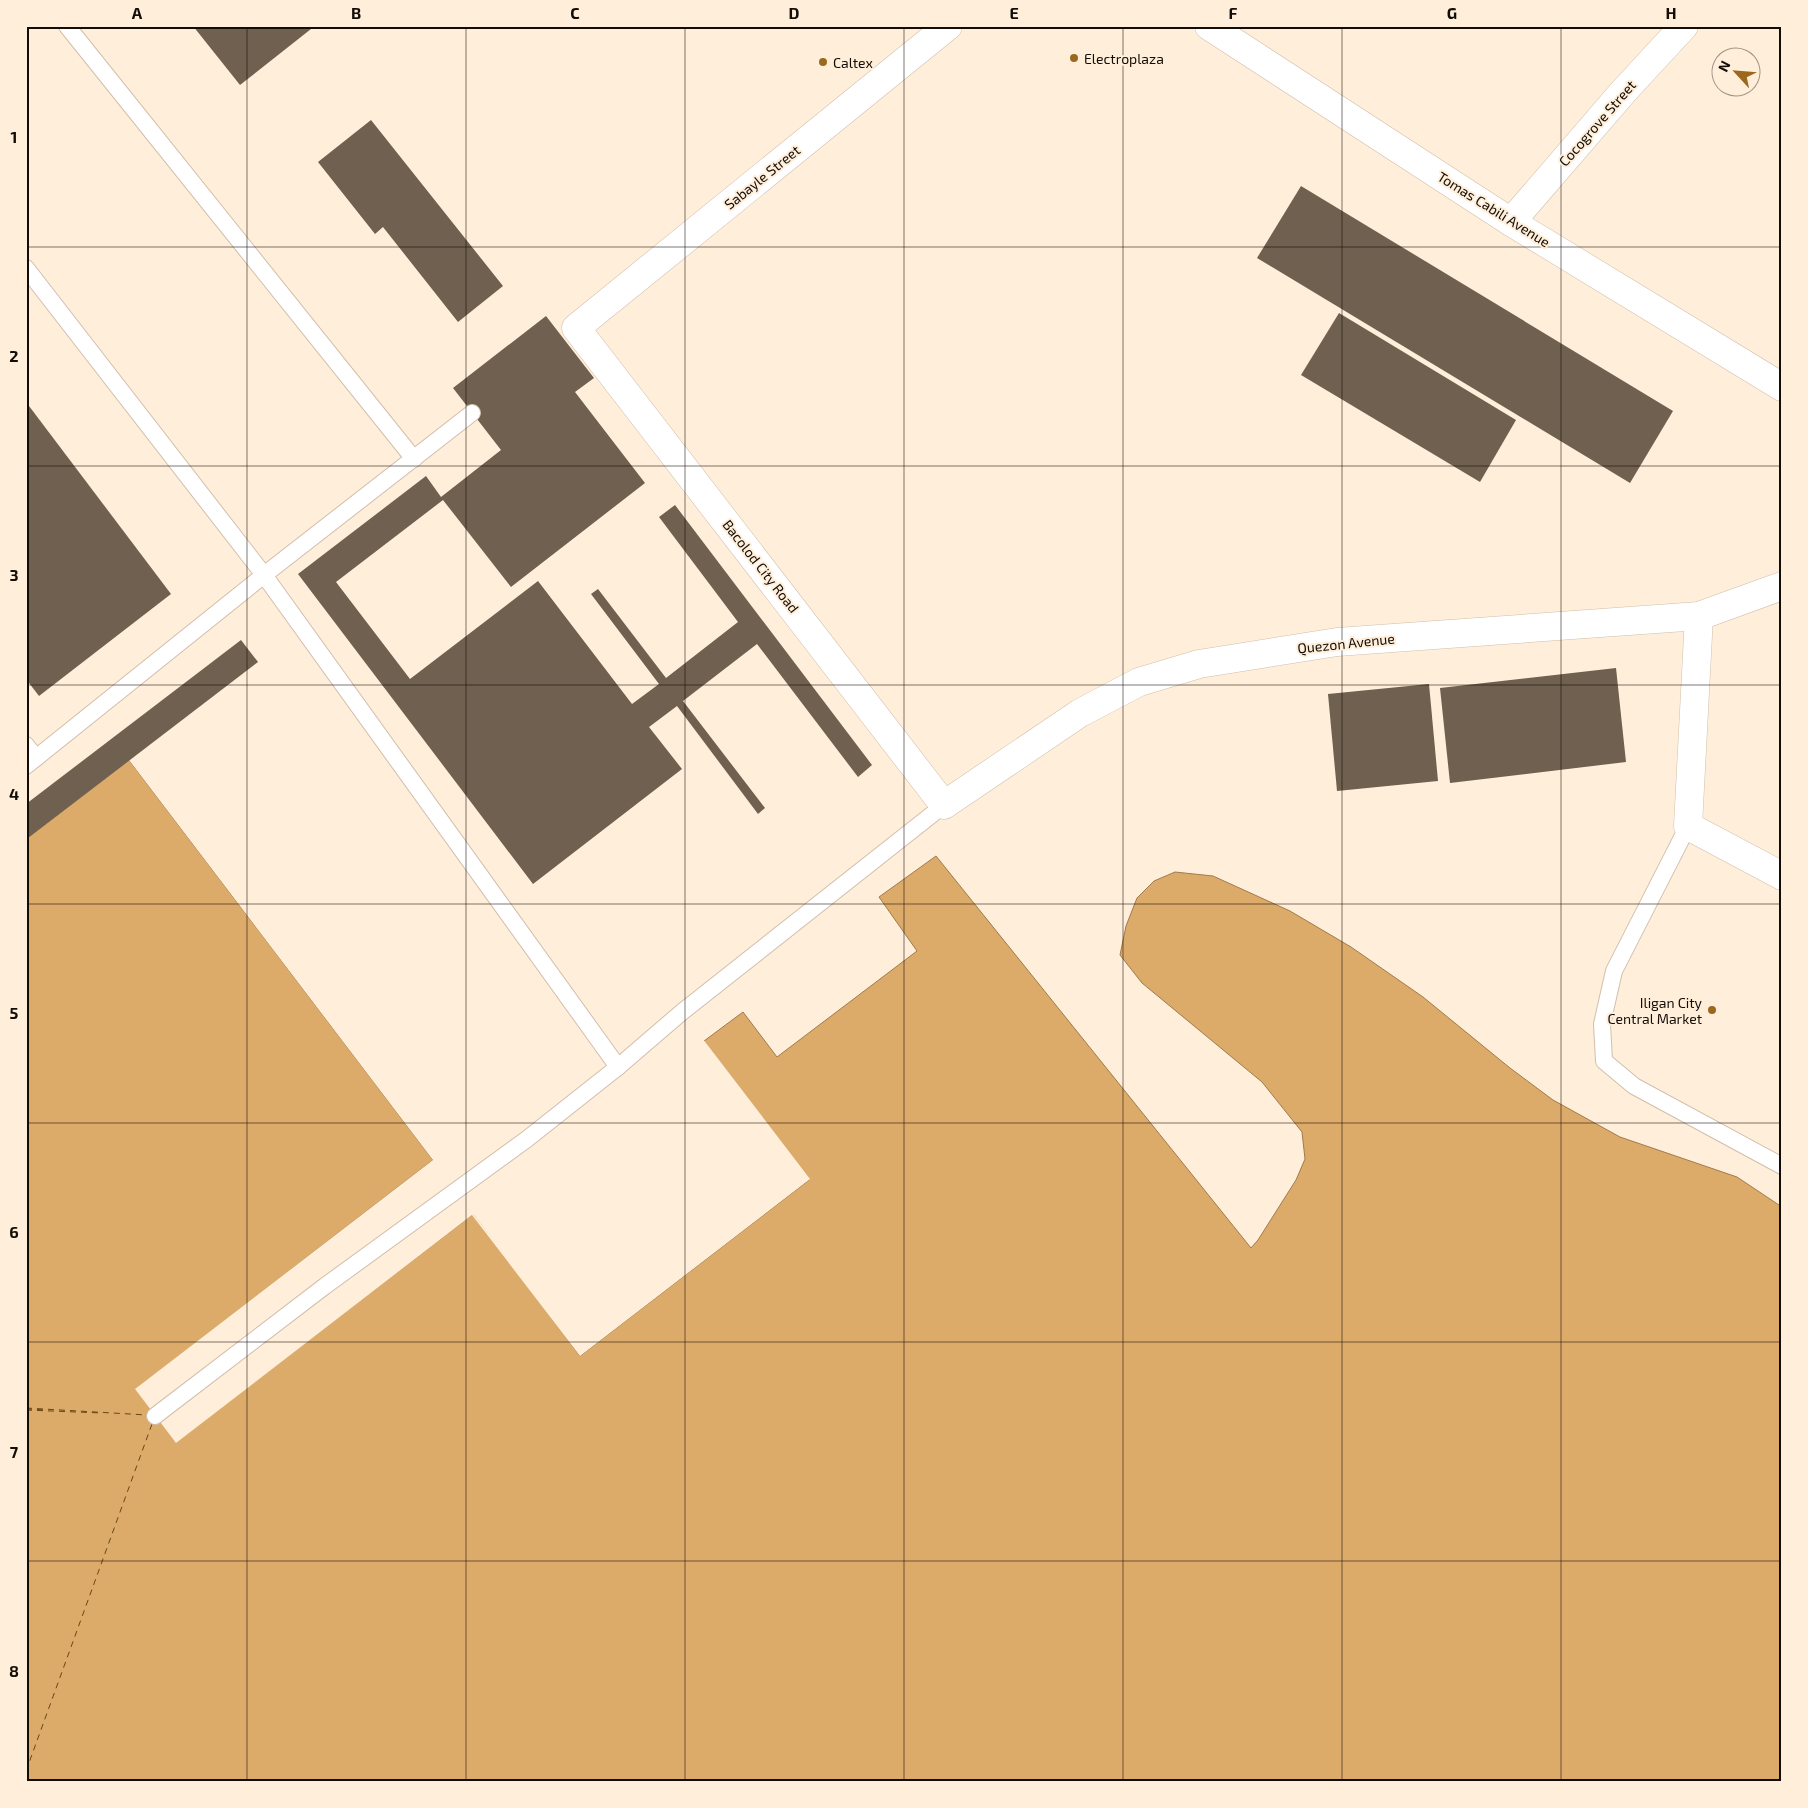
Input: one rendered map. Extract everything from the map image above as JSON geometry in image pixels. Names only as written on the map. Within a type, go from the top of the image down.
[{"type":"street","name":"Sabayle Street","points":[[576,328],[948,26]]},
{"type":"street","name":"Tomas Cabili Avenue","points":[[1209,26],[1511,222],[1782,387]]},
{"type":"street","name":"Cocogrove Street","points":[[1511,222],[1623,92],[1684,26]]},
{"type":"street","name":"Bacolod City Road","points":[[576,328],[944,805]]},
{"type":"street","name":"Quezon Avenue","points":[[944,805],[1080,713],[1139,682],[1199,664],[1336,642],[1699,616],[1782,586]]},
{"type":"street","points":[[1699,616],[1688,826],[1782,876]]},
{"type":"lane","points":[[67,26],[414,459]]},
{"type":"lane","points":[[26,268],[264,574],[618,1067]]},
{"type":"lane","points":[[30,756],[472,413]]},
{"type":"lane","points":[[155,1416],[326,1286],[527,1139],[618,1067],[682,1012],[944,805]]},
{"type":"lane","points":[[1688,826],[1614,971],[1602,1024],[1604,1061],[1634,1086],[1782,1166]]},
{"type":"shaded area","points":[[129,760],[433,1160],[136,1389],[176,1442],[473,1214],[580,1356],[809,1180],[704,1041],[743,1012],[777,1057],[917,951],[879,897],[936,856],[1251,1248],[1296,1180],[1305,1159],[1302,1132],[1262,1082],[1142,983],[1120,955],[1126,926],[1137,898],[1154,881],[1175,872],[1213,876],[1290,911],[1351,947],[1423,997],[1510,1068],[1553,1100],[1620,1137],[1737,1177],[1782,1207],[1782,1782],[26,1782],[26,839]]},
{"type":"pier","points":[[128,758],[131,758],[436,1159],[139,1390],[176,1439],[472,1212],[580,1352],[806,1179],[702,1043],[703,1039],[810,1179],[580,1356],[472,1215],[176,1443],[135,1389],[433,1160],[129,760],[26,839],[26,836]]},
{"type":"building","points":[[193,26],[309,26],[311,29],[240,85]]},
{"type":"building","points":[[371,120],[503,286],[458,322],[383,227],[375,234],[318,162]]},
{"type":"building","points":[[1301,186],[1673,411],[1630,483],[1257,258]]},
{"type":"building","points":[[1339,313],[1516,420],[1480,482],[1301,375]]},
{"type":"building","points":[[546,316],[594,378],[575,392],[645,483],[511,587],[443,500],[336,582],[410,679],[538,581],[632,704],[659,684],[591,594],[598,589],[666,678],[738,622],[659,517],[675,505],[872,765],[858,777],[757,644],[683,701],[765,808],[758,814],[677,706],[649,727],[682,769],[533,884],[298,574],[426,476],[441,497],[501,450],[453,388]]},
{"type":"building","points":[[26,402],[171,594],[39,696],[26,679]]},
{"type":"building","points":[[241,640],[258,662],[28,838],[26,804]]},
{"type":"building","points":[[1616,668],[1626,762],[1450,783],[1440,688]]},
{"type":"building","points":[[1429,684],[1438,781],[1337,791],[1328,694]]},
{"type":"ferry route","points":[[26,1408],[147,1415]]},
{"type":"ferry route","points":[[26,1409],[47,1410]]},
{"type":"ferry route","points":[[26,1410],[102,1413]]},
{"type":"ferry route","points":[[26,1771],[152,1424]]},
{"type":"place","name":"Electroplaza","points":[[1074,58]]},
{"type":"place","name":"Caltex","points":[[823,62]]},
{"type":"place","name":"Iligan City Central Market","points":[[1712,1010]]}]
